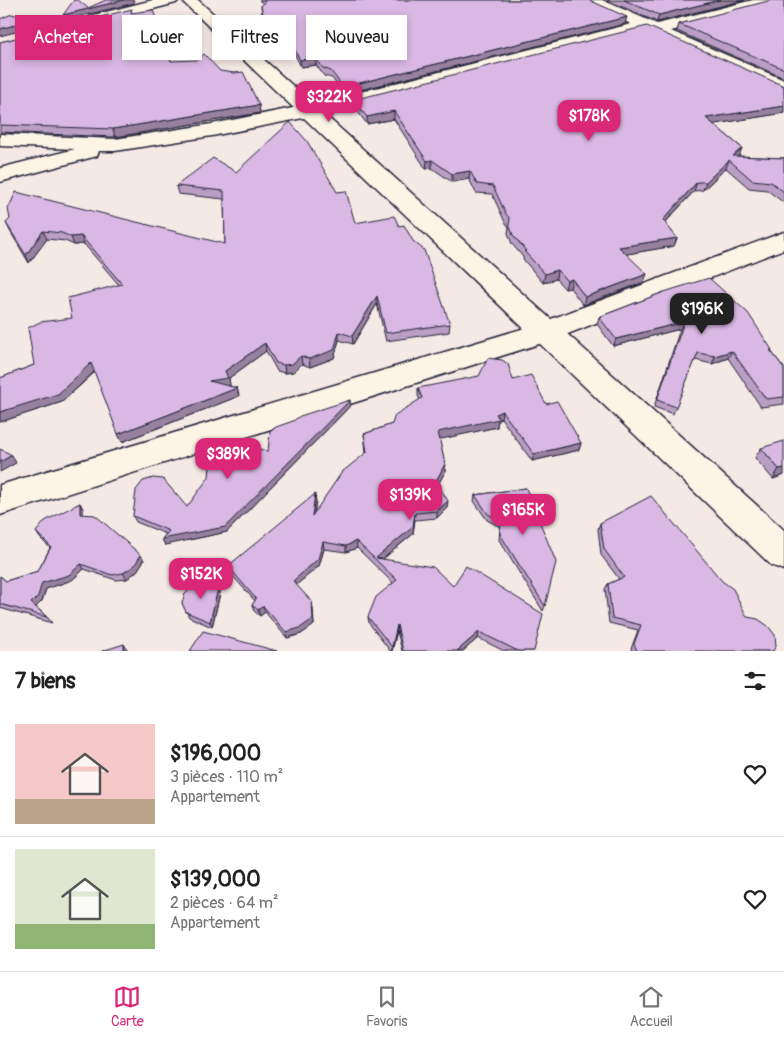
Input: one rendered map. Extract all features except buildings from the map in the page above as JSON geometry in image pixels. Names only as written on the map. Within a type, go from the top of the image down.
[{"type":"main road","points":[[110,15],[171,0]]},
{"type":"main road","points":[[189,0],[784,553]]},
{"type":"main road","points":[[589,0],[784,87]]},
{"type":"main road","points":[[0,176],[115,145],[212,130],[308,111],[771,0]]},
{"type":"main road","points":[[0,140],[115,145]]},
{"type":"main road","points":[[0,500],[545,332],[784,240]]}]
